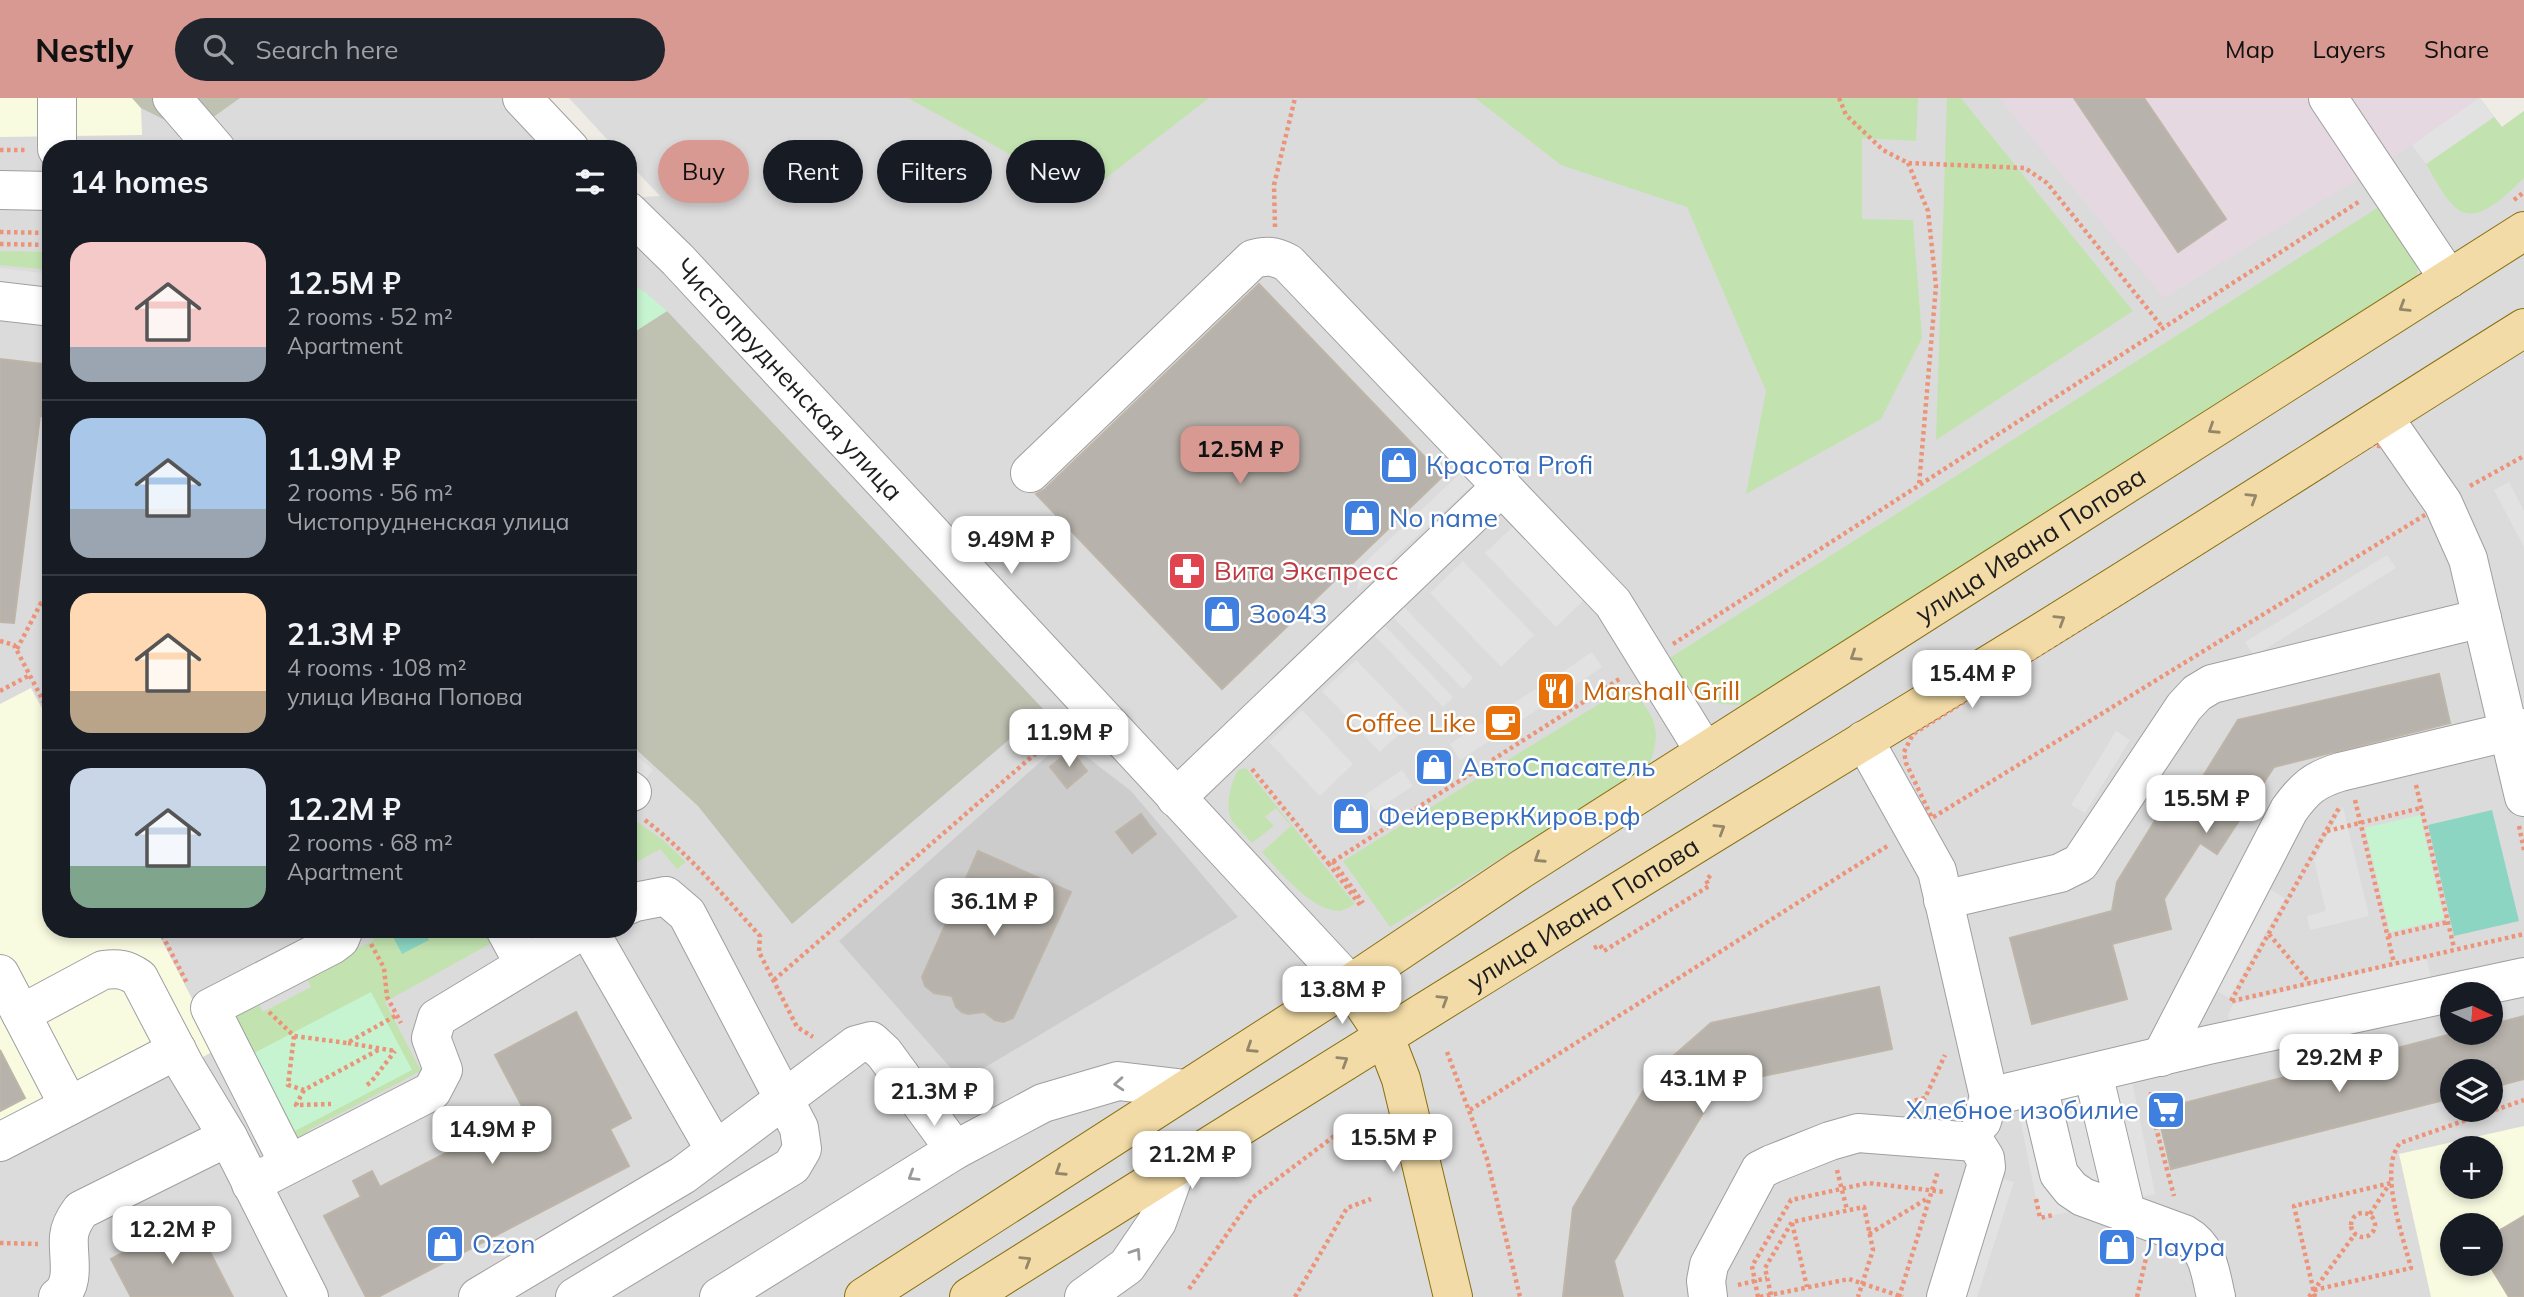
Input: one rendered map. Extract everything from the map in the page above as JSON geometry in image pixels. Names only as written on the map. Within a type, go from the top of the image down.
[{"type":"main road","name":"улица Ивана Попова","points":[[864,1297],[1350,984],[1520,870],[2449,279],[2515,219]]},
{"type":"main road","name":"улица Ивана Попова","points":[[968,1297],[1384,1035],[1940,695],[2524,328]]},
{"type":"main road","name":"Чистопрудненская улица","points":[[1350,984],[1384,1035],[1401,1079],[1453,1297]]},
{"type":"street","points":[[57,98],[57,140]]},
{"type":"street","points":[[172,98],[208,140]]},
{"type":"street","points":[[522,98],[561,140]]},
{"type":"street","points":[[2328,98],[2449,279]]},
{"type":"street","points":[[0,190],[42,187]]},
{"type":"street","name":"Чистопрудненская улица","points":[[637,220],[678,260],[1350,984]]},
{"type":"street","points":[[1030,473],[1253,259],[1264,255],[1275,256],[1288,262],[1613,603],[1704,752]]},
{"type":"street","points":[[0,301],[42,306]]},
{"type":"street","points":[[2384,418],[2443,503],[2468,558],[2482,618],[2516,730],[2521,810]]},
{"type":"street","points":[[1176,798],[1502,486]]},
{"type":"street","points":[[1943,900],[2060,873],[2080,863],[2184,707],[2197,693],[2212,684],[2482,618]]},
{"type":"street","points":[[2160,1069],[2289,810],[2304,789],[2320,778],[2350,777],[2516,730]]},
{"type":"street","points":[[1864,740],[1937,871],[1989,1097]]},
{"type":"street","points":[[575,1297],[792,1166],[802,1149],[799,1128],[687,914],[666,896],[637,903]]},
{"type":"street","points":[[289,1164],[210,1008],[343,938]]},
{"type":"street","points":[[510,938],[524,964]]},
{"type":"street","points":[[251,1185],[432,1091],[443,1070],[431,1038],[437,1018],[570,938]]},
{"type":"street","points":[[591,938],[715,1150]]},
{"type":"street","points":[[21,1014],[103,970],[128,970],[139,978],[228,1138],[309,1297]]},
{"type":"street","points":[[0,974],[69,1106]]},
{"type":"street","points":[[1961,1141],[1989,1097],[2093,1073],[2160,1069],[2208,1045],[2524,977]]},
{"type":"street","points":[[478,1297],[683,1175],[856,1045],[871,1041],[884,1052],[955,1150]]},
{"type":"street","points":[[0,1142],[177,1050]]},
{"type":"street","points":[[2093,1073],[2155,1223]]},
{"type":"street","points":[[719,1297],[955,1150],[1043,1103],[1118,1082],[1186,1089]]},
{"type":"street","points":[[2038,1086],[2059,1174],[2071,1189],[2083,1197],[2195,1240],[2208,1259],[2217,1297]]},
{"type":"street","points":[[1707,1297],[1709,1265],[1756,1177],[1765,1166],[1849,1134],[1869,1133],[1961,1141],[1981,1149],[1986,1167],[1945,1297]]},
{"type":"street","points":[[58,1297],[67,1284],[70,1270],[69,1235],[80,1210],[228,1138]]},
{"type":"street","points":[[1084,1297],[1127,1266],[1157,1222],[1177,1166]]},
{"type":"path","points":[[1275,256],[1274,185],[1295,98]]},
{"type":"path","points":[[1839,98],[1846,115],[1884,150],[1908,163],[2025,168],[2047,183],[2163,328]]},
{"type":"path","points":[[1908,163],[1928,211],[1936,286],[1919,485]]},
{"type":"path","points":[[2515,219],[2524,192]]},
{"type":"path","points":[[1664,650],[2361,200]]},
{"type":"path","points":[[0,232],[42,233]]},
{"type":"path","points":[[0,244],[42,245]]},
{"type":"path","points":[[2459,492],[2524,456]]},
{"type":"path","points":[[17,649],[42,603]]},
{"type":"path","points":[[0,641],[11,643],[17,649],[42,698]]},
{"type":"path","points":[[1331,862],[1626,674]]},
{"type":"path","points":[[0,691],[30,675]]},
{"type":"path","points":[[774,980],[1058,734]]},
{"type":"path","points":[[1233,744],[1331,862],[1361,904]]},
{"type":"path","points":[[2350,777],[2394,963]]},
{"type":"path","points":[[2208,1045],[2326,831],[2350,777]]},
{"type":"path","points":[[2416,783],[2454,948]]},
{"type":"path","points":[[637,803],[760,936],[759,952],[797,1027],[842,1056]]},
{"type":"path","points":[[2326,831],[2421,808]]},
{"type":"path","points":[[2521,810],[2524,850]]},
{"type":"path","points":[[1470,1110],[1893,843]]},
{"type":"path","points":[[2388,936],[2448,922]]},
{"type":"path","points":[[2269,934],[2310,983]]},
{"type":"path","points":[[2231,1001],[2524,934]]},
{"type":"path","points":[[164,938],[202,1012],[210,1008]]},
{"type":"path","points":[[359,938],[384,968],[387,997],[402,1025]]},
{"type":"path","points":[[267,1010],[294,1037],[419,1055],[435,1086]]},
{"type":"path","points":[[347,1043],[397,1015]]},
{"type":"path","points":[[294,1037],[288,1085],[304,1090]]},
{"type":"path","points":[[341,1099],[331,1105],[296,1105],[304,1090],[380,1049]]},
{"type":"path","points":[[361,1088],[371,1082],[395,1051]]},
{"type":"path","points":[[1447,1052],[1488,1159],[1520,1297]]},
{"type":"path","points":[[1902,1103],[1925,1098],[1947,1052]]},
{"type":"path","points":[[2137,1297],[2155,1223],[2151,1092],[2160,1069]]},
{"type":"path","points":[[2314,1290],[2411,1268],[2391,1183],[2393,1156],[2400,1143],[2524,1100]]},
{"type":"path","points":[[1189,1289],[1252,1198],[1349,1125]]},
{"type":"path","points":[[1961,1141],[1932,1190],[1901,1297],[1849,1279],[1759,1297],[1752,1266],[1791,1200],[1868,1183],[1932,1190],[1978,1195]]},
{"type":"path","points":[[2370,1214],[2391,1183]]},
{"type":"path","points":[[2315,1297],[2294,1206],[2391,1183]]},
{"type":"path","points":[[1870,1234],[1929,1198]]},
{"type":"path","points":[[1295,1297],[1347,1208],[1371,1199]]},
{"type":"path","points":[[1771,1295],[1765,1268],[1792,1222],[1864,1206],[1873,1250],[1858,1297]]},
{"type":"path","points":[[2355,1234],[2351,1225],[2354,1217],[2361,1212],[2370,1214]]},
{"type":"path","points":[[2355,1234],[2366,1236],[2374,1230],[2375,1224],[2370,1214]]},
{"type":"path","points":[[1792,1222],[1807,1287]]},
{"type":"path","points":[[2309,1297],[2355,1234]]},
{"type":"shaded area","points":[[0,98],[532,98],[571,140],[42,140],[42,938],[637,938],[637,197],[658,196],[658,203],[749,203],[749,140],[658,140],[658,194],[637,172],[637,140],[608,140],[569,98],[2480,98],[2502,127],[2524,111],[2524,1297],[0,1297]]},
{"type":"shaded area","points":[[0,98],[132,98],[141,108],[142,135],[0,137]]},
{"type":"shaded area","points":[[132,98],[240,98],[191,133],[141,108]]},
{"type":"shaded area","points":[[1999,98],[2479,98],[2412,145],[2164,298]]},
{"type":"shaded area","points":[[2479,98],[2494,117],[2426,164],[2412,145]]},
{"type":"shaded area","points":[[0,268],[42,273],[42,292],[0,287]]},
{"type":"shaded area","points":[[667,311],[1044,710],[792,924],[698,806],[637,750],[637,330]]},
{"type":"shaded area","points":[[1466,468],[1478,480],[1357,591],[1360,567]]},
{"type":"shaded area","points":[[2509,482],[2524,511],[2524,547],[2494,490]]},
{"type":"shaded area","points":[[1518,522],[1589,595],[1556,627],[1485,553]]},
{"type":"shaded area","points":[[2387,555],[2396,568],[2254,656],[2245,642]]},
{"type":"shaded area","points":[[1463,561],[1534,635],[1501,667],[1430,593]]},
{"type":"shaded area","points":[[1403,606],[1473,678],[1463,689],[1392,616]]},
{"type":"shaded area","points":[[1383,624],[1453,697],[1443,707],[1373,634]]},
{"type":"shaded area","points":[[1592,652],[1602,667],[1571,688],[1561,673]]},
{"type":"shaded area","points":[[1356,660],[1414,720],[1380,752],[1322,691]]},
{"type":"shaded area","points":[[31,688],[42,708],[42,938],[161,938],[218,1049],[0,1162],[0,704]]},
{"type":"shaded area","points":[[1536,689],[1546,704],[1515,724],[1505,708]]},
{"type":"shaded area","points":[[1302,710],[1353,764],[1320,796],[1269,742]]},
{"type":"shaded area","points":[[1482,723],[1492,739],[1460,760],[1450,744]]},
{"type":"shaded area","points":[[2116,731],[2130,740],[2085,813],[2071,805]]},
{"type":"shaded area","points":[[1065,740],[1131,791],[1238,917],[962,1081],[839,941]]},
{"type":"shaded area","points":[[637,756],[653,770],[641,784],[637,780]]},
{"type":"shaded area","points":[[1402,770],[1413,786],[1375,811],[1365,795]]},
{"type":"shaded area","points":[[2343,807],[2369,916],[2310,930],[2307,916],[2326,911],[2314,860]]},
{"type":"shaded area","points":[[2269,889],[2285,898],[2229,998],[2214,989]]},
{"type":"shaded area","points":[[2426,958],[2431,977],[2231,1025],[2228,1015],[2233,1004]]},
{"type":"shaded area","points":[[2132,1081],[2155,1194],[2040,1218],[2017,1104]]},
{"type":"shaded area","points":[[2524,1126],[2524,1297],[2431,1297],[2399,1154],[2440,1145],[2440,1199],[2503,1199],[2503,1136],[2479,1136]]},
{"type":"shaded area","points":[[1997,1177],[2014,1182],[1977,1297],[1959,1297]]},
{"type":"green space","points":[[908,98],[1209,98],[1105,179],[1105,140],[1006,140],[1006,152],[992,144],[992,140],[984,140]]},
{"type":"green space","points":[[1475,98],[1918,98],[1916,141],[1862,138],[1862,219],[1913,220],[1922,338],[1881,419],[1746,494],[1766,391],[1687,207],[1561,165]]},
{"type":"green space","points":[[1947,98],[1961,98],[2133,311],[1936,440]]},
{"type":"green space","points":[[2524,111],[2524,178],[2501,200],[2482,211],[2463,212],[2454,206],[2438,186],[2426,164],[2494,117],[2502,127]]},
{"type":"green space","points":[[2382,205],[2418,265],[2412,284],[1745,705],[1716,703],[1699,696],[1668,659]]},
{"type":"green space","points":[[0,251],[42,252],[42,269],[0,265]]},
{"type":"green space","points":[[637,288],[645,292],[667,311],[637,330]]},
{"type":"green space","points":[[1630,685],[1654,722],[1656,740],[1649,766],[1390,927],[1343,861]]},
{"type":"green space","points":[[1246,768],[1355,904],[1340,911],[1318,905],[1296,889],[1262,852],[1291,826],[1276,808],[1265,817],[1274,826],[1252,843],[1234,824],[1230,816],[1229,795],[1238,770]]},
{"type":"green space","points":[[2492,810],[2519,921],[2454,936],[2428,825]]},
{"type":"green space","points":[[2420,815],[2444,919],[2390,932],[2365,828]]},
{"type":"green space","points":[[637,821],[663,840],[686,862],[677,869],[660,849],[637,862]]},
{"type":"green space","points":[[373,938],[494,938],[488,945],[385,1002],[421,1071],[309,1130],[301,1146],[233,1013],[257,1001],[263,1012],[311,987],[305,975],[374,940]]},
{"type":"green space","points":[[394,938],[428,938],[429,940],[402,954]]},
{"type":"green space","points":[[371,992],[412,1070],[295,1131],[254,1053]]},
{"type":"building","points":[[2074,98],[2144,98],[2226,219],[2178,252]]},
{"type":"building","points":[[1259,284],[1443,476],[1222,689],[1036,494],[1045,489]]},
{"type":"building","points":[[0,359],[42,364],[42,416],[14,623],[0,622]]},
{"type":"building","points":[[2439,674],[2450,723],[2274,767],[2217,854],[2200,843],[2164,899],[2171,929],[2112,944],[2127,999],[2032,1024],[2010,938],[2112,911],[2117,882],[2182,777],[2197,786],[2238,720]]},
{"type":"building","points":[[1071,750],[1087,771],[1067,788],[1050,767]]},
{"type":"building","points":[[1141,814],[1156,834],[1132,853],[1116,832]]},
{"type":"building","points":[[978,851],[1071,892],[1013,1018],[1003,1022],[984,1012],[962,1012],[956,1007],[952,996],[934,993],[925,986],[922,977]]},
{"type":"building","points":[[1879,987],[1892,1049],[1720,1085],[1614,1261],[1623,1297],[1563,1297],[1573,1208],[1654,1073],[1711,1023]]},
{"type":"building","points":[[576,1012],[631,1118],[610,1129],[629,1166],[378,1297],[366,1297],[324,1216],[361,1197],[353,1181],[372,1171],[380,1187],[458,1147],[450,1132],[470,1122],[477,1136],[525,1112],[495,1055]]},
{"type":"building","points":[[2524,1016],[2524,1079],[2503,1085],[2503,1059],[2440,1059],[2440,1101],[2171,1169],[2157,1110],[2440,1037],[2440,1045],[2503,1045],[2503,1022]]},
{"type":"building","points":[[0,1050],[25,1098],[0,1111]]},
{"type":"building","points":[[2524,1216],[2524,1297],[2509,1297],[2496,1276],[2503,1276],[2503,1228]]},
{"type":"building","points":[[192,1217],[233,1297],[131,1297],[111,1259]]},
{"type":"place","name":"Красота Profi","points":[[1399,465]]},
{"type":"place","name":"No name","points":[[1362,518]]},
{"type":"place","name":"Вита Экспресс","points":[[1187,571]]},
{"type":"place","name":"Зоо43","points":[[1222,614]]},
{"type":"place","name":"Marshall Grill","points":[[1556,691]]},
{"type":"place","name":"Coffee Like","points":[[1503,723]]},
{"type":"place","name":"АвтоСпасатель","points":[[1434,767]]},
{"type":"place","name":"ФейерверкКиров.рф","points":[[1351,816]]},
{"type":"place","name":"Хлебное изобилие","points":[[2166,1110]]},
{"type":"place","name":"Ozon","points":[[445,1244]]},
{"type":"place","name":"Лаура","points":[[2117,1247]]}]
